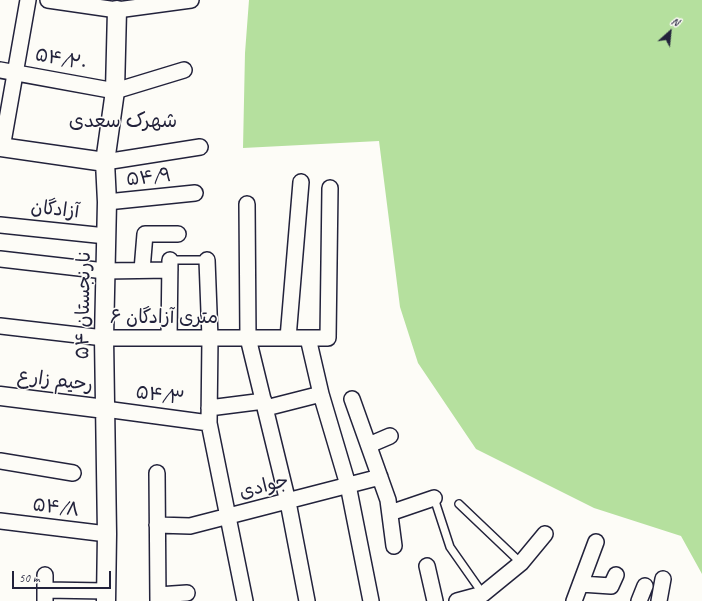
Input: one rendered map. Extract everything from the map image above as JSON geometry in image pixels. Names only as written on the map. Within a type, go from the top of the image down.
[{"type":"street","points":[[28,0],[1,147],[105,162],[200,147]]},
{"type":"street","points":[[49,0],[118,5],[191,0]]},
{"type":"street","name":"نارنجستان ۵۴","points":[[106,596],[107,534],[104,338],[107,202],[105,162],[115,91],[118,5]]},
{"type":"street","name":"۵۴/۲۰","points":[[0,70],[115,91]]},
{"type":"street","points":[[115,91],[184,70]]},
{"type":"street","points":[[288,338],[301,182]]},
{"type":"street","name":"۶ متری آزادگان","points":[[0,326],[104,338],[328,338],[330,188]]},
{"type":"street","name":"۵۴/۹","points":[[107,202],[195,193]]},
{"type":"street","points":[[247,204],[248,338],[288,502],[307,601]]},
{"type":"street","name":"آزادگان","points":[[0,225],[106,236]]},
{"type":"street","points":[[142,270],[146,234],[178,234]]},
{"type":"street","points":[[0,259],[105,271],[142,270],[170,265],[169,338]]},
{"type":"street","points":[[207,260],[210,338],[209,424],[245,601]]},
{"type":"street","points":[[308,338],[321,394],[348,485],[371,601]]},
{"type":"street","points":[[209,408],[265,404],[321,394]]},
{"type":"street","name":"رحیم زارع","points":[[0,396],[105,409]]},
{"type":"street","points":[[352,399],[388,500],[394,546]]},
{"type":"street","name":"۵۴/۳","points":[[105,409],[209,424]]},
{"type":"street","points":[[369,445],[390,436]]},
{"type":"street","points":[[0,461],[74,473]]},
{"type":"street","points":[[157,473],[158,598],[187,593]]},
{"type":"street","name":"جوادی","points":[[157,525],[190,526],[288,502],[380,477]]},
{"type":"street","points":[[390,514],[434,498]]},
{"type":"street","name":"۵۴/۸","points":[[0,522],[107,534]]},
{"type":"street","points":[[457,601],[479,597],[521,563],[545,534]]},
{"type":"street","points":[[574,601],[596,542]]},
{"type":"street","points":[[427,566],[435,601]]},
{"type":"street","points":[[581,584],[611,586],[616,575]]},
{"type":"street","points":[[660,601],[663,579]]},
{"type":"street","points":[[639,601],[645,586]]},
{"type":"street","points":[[45,589],[106,596]]},
{"type":"lane","points":[[170,265],[207,260]]},
{"type":"lane","points":[[434,498],[450,547],[479,597]]},
{"type":"lane","points":[[459,504],[521,563]]},
{"type":"green space","points":[[249,0],[702,0],[702,574],[681,536],[594,508],[476,449],[418,363],[400,307],[379,141],[243,148],[245,53]]},
{"type":"district","name":"شهرک سعدی","points":[[123,122]]}]
